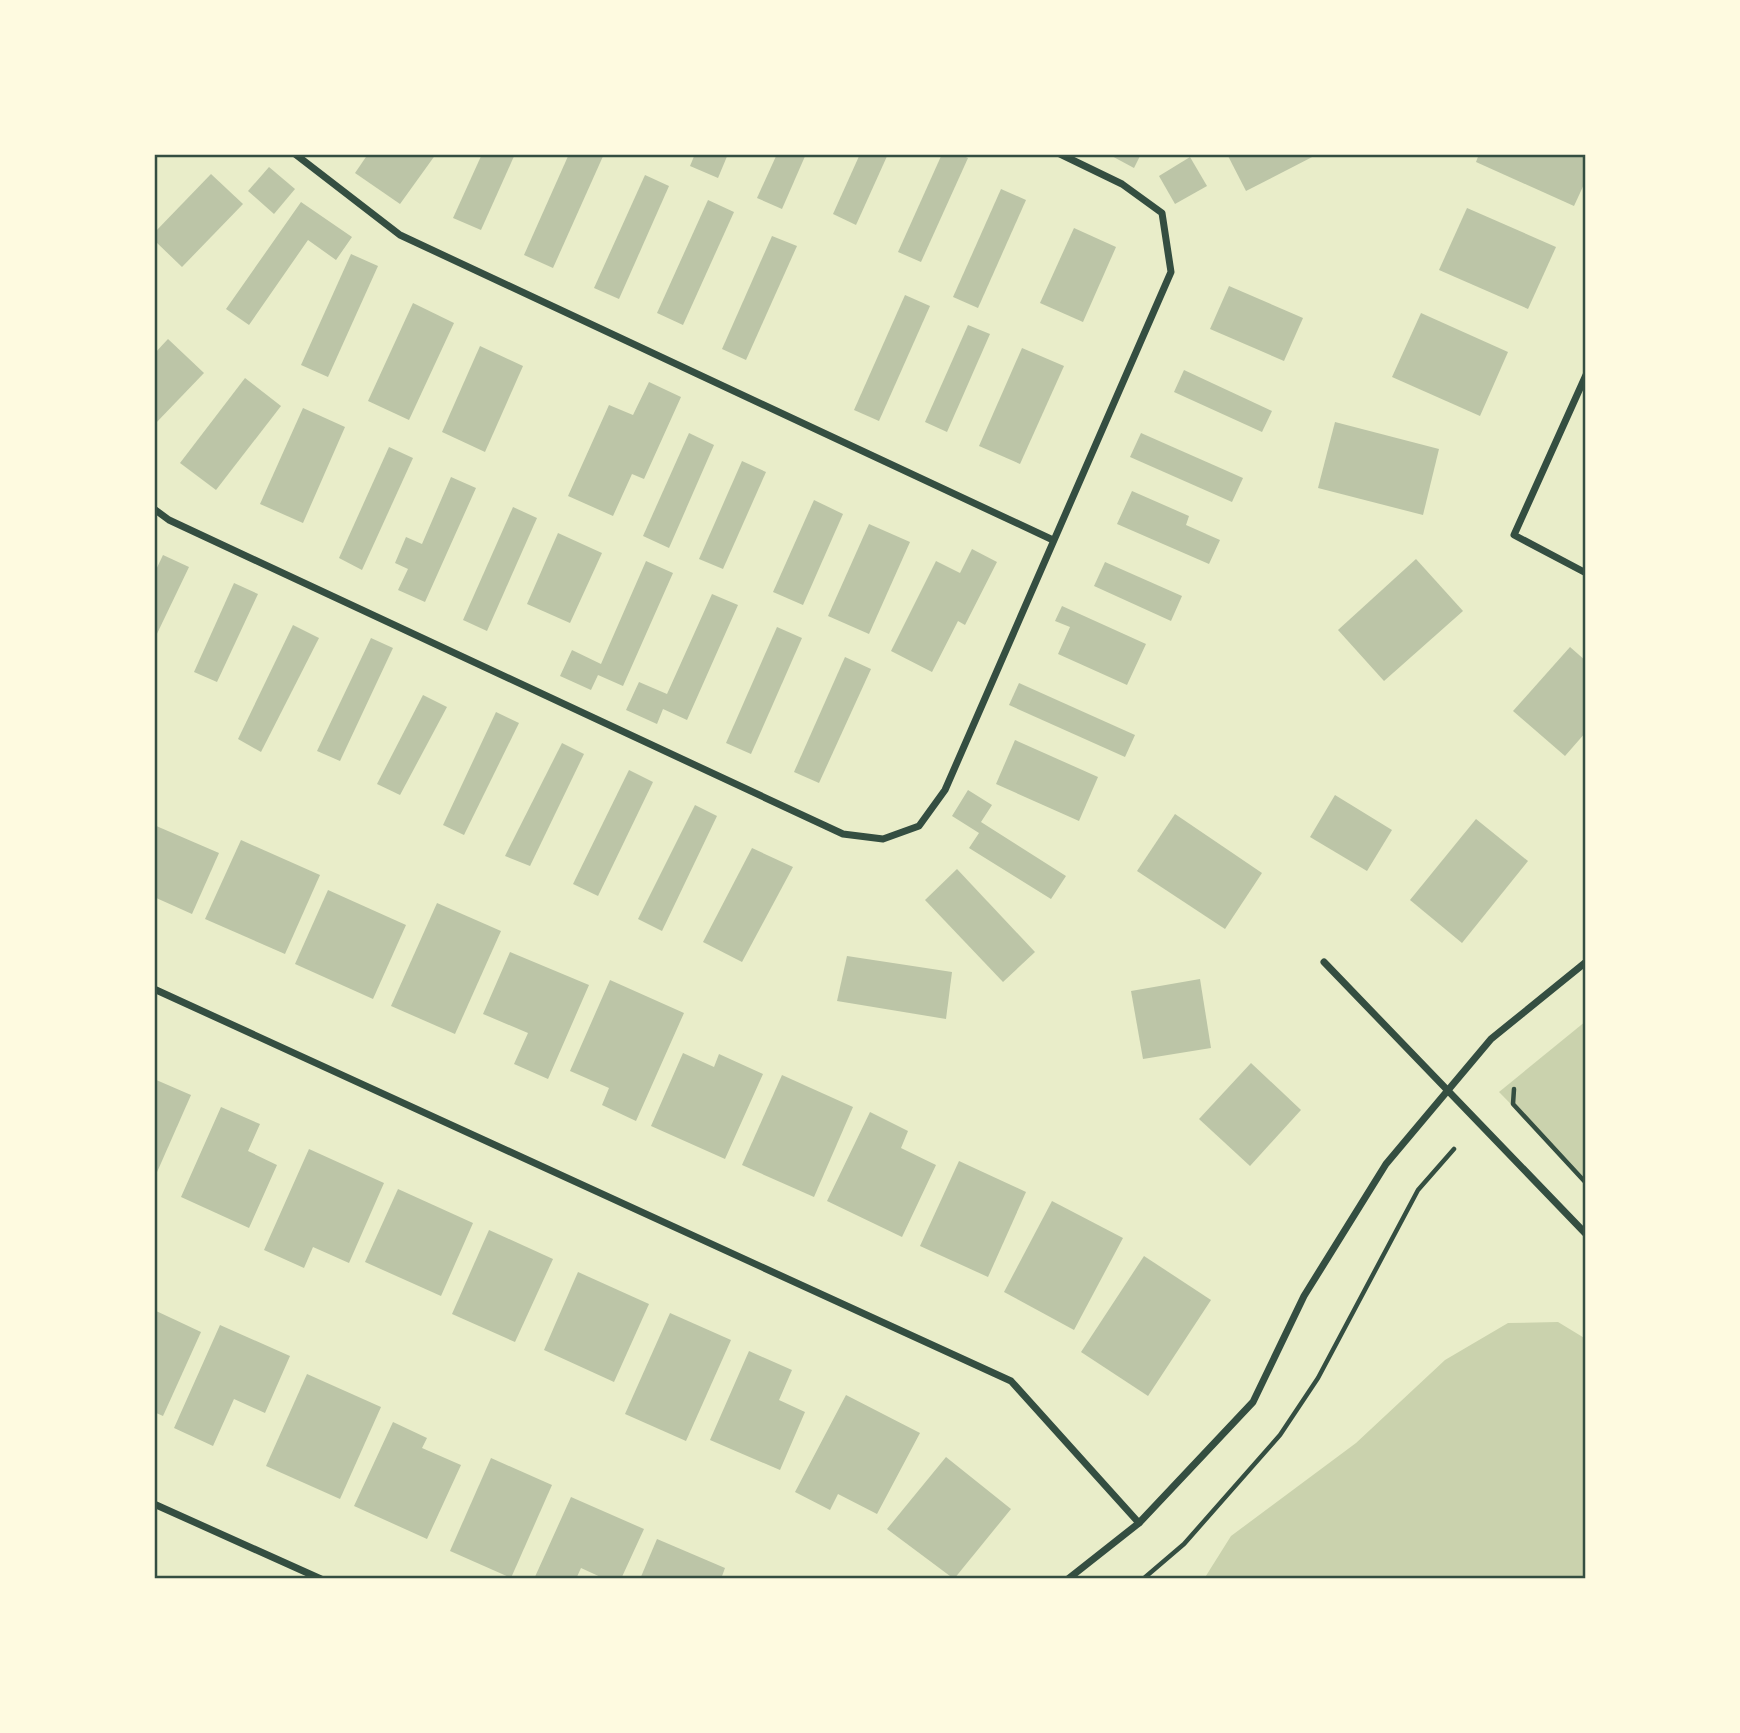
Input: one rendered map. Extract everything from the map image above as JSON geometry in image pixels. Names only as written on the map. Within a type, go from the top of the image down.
[{"type":"street","points":[[295,154],[400,235],[1053,541]]},
{"type":"street","points":[[154,509],[169,520],[843,834],[883,839],[919,826],[945,790],[1171,272],[1162,213],[1122,184],[1060,154]]},
{"type":"street","points":[[1586,375],[1514,535],[1586,573]]},
{"type":"street","points":[[1324,962],[1586,1234]]},
{"type":"street","points":[[1068,1579],[1139,1523],[1253,1402],[1304,1296],[1386,1164],[1491,1039],[1586,962]]},
{"type":"street","points":[[154,989],[1011,1381],[1139,1523]]},
{"type":"street","points":[[154,1504],[321,1579]]},
{"type":"path","points":[[1514,1089],[1513,1104],[1586,1183]]},
{"type":"path","points":[[1143,1579],[1184,1544],[1280,1434],[1318,1378],[1418,1190],[1454,1149]]},
{"type":"green space","points":[[1586,1021],[1586,1181],[1499,1092]]},
{"type":"green space","points":[[1558,1322],[1586,1339],[1586,1579],[1204,1579],[1231,1536],[1356,1443],[1445,1360],[1508,1323]]},
{"type":"building","points":[[368,154],[436,154],[400,204],[355,173]]},
{"type":"building","points":[[482,154],[515,154],[481,230],[453,218]]},
{"type":"building","points":[[569,154],[604,154],[553,268],[524,255]]},
{"type":"building","points":[[695,154],[728,154],[718,178],[690,166]]},
{"type":"building","points":[[777,154],[806,154],[782,209],[757,198]]},
{"type":"building","points":[[860,154],[888,154],[856,225],[833,214]]},
{"type":"building","points":[[942,154],[959,154],[968,158],[921,262],[898,252]]},
{"type":"building","points":[[1108,154],[1141,154],[1134,168]]},
{"type":"building","points":[[1227,154],[1318,154],[1246,191]]},
{"type":"building","points":[[1479,154],[1586,154],[1586,180],[1574,206],[1476,162]]},
{"type":"building","points":[[1190,157],[1207,186],[1175,204],[1159,176]]},
{"type":"building","points":[[269,167],[295,189],[274,214],[248,191]]},
{"type":"building","points":[[211,174],[243,204],[182,267],[154,240],[154,233]]},
{"type":"building","points":[[645,175],[669,186],[619,299],[594,288]]},
{"type":"building","points":[[1001,189],[1026,200],[978,308],[953,297]]},
{"type":"building","points":[[708,200],[734,212],[683,325],[657,313]]},
{"type":"building","points":[[301,202],[352,237],[336,260],[308,240],[249,325],[226,309]]},
{"type":"building","points":[[1467,208],[1556,247],[1528,309],[1439,270]]},
{"type":"building","points":[[1074,228],[1116,247],[1083,322],[1040,303]]},
{"type":"building","points":[[772,236],[797,246],[746,360],[722,349]]},
{"type":"building","points":[[351,254],[378,266],[328,377],[301,365]]},
{"type":"building","points":[[1229,286],[1303,318],[1284,361],[1210,329]]},
{"type":"building","points":[[905,295],[930,306],[879,421],[854,410]]},
{"type":"building","points":[[413,303],[454,323],[409,420],[368,401]]},
{"type":"building","points":[[1421,313],[1508,352],[1480,416],[1392,377]]},
{"type":"building","points":[[968,325],[990,334],[947,432],[925,422]]},
{"type":"building","points":[[168,339],[204,373],[154,425],[154,354]]},
{"type":"building","points":[[480,346],[523,366],[485,452],[442,432]]},
{"type":"building","points":[[1022,348],[1064,366],[1020,464],[979,446]]},
{"type":"building","points":[[1184,370],[1272,411],[1262,432],[1174,392]]},
{"type":"building","points":[[245,378],[281,406],[216,490],[180,463]]},
{"type":"building","points":[[649,382],[681,397],[644,479],[632,474],[613,516],[568,496],[609,405],[633,415]]},
{"type":"building","points":[[303,408],[345,427],[303,523],[260,504]]},
{"type":"building","points":[[1335,422],[1439,449],[1423,515],[1318,488]]},
{"type":"building","points":[[689,433],[714,445],[669,548],[643,536]]},
{"type":"building","points":[[1141,433],[1243,478],[1232,502],[1130,457]]},
{"type":"building","points":[[389,447],[413,458],[362,570],[339,558]]},
{"type":"building","points":[[742,461],[766,472],[723,569],[699,559]]},
{"type":"building","points":[[451,477],[476,488],[425,602],[398,590],[408,569],[395,563],[406,537],[422,544]]},
{"type":"building","points":[[1132,491],[1189,516],[1186,525],[1220,540],[1209,564],[1117,524]]},
{"type":"building","points":[[814,500],[843,514],[803,605],[773,592]]},
{"type":"building","points":[[513,507],[537,518],[487,631],[463,620]]},
{"type":"building","points":[[869,524],[910,542],[869,634],[828,616]]},
{"type":"building","points":[[558,533],[602,553],[570,623],[527,604]]},
{"type":"building","points":[[972,549],[997,562],[965,625],[958,621],[932,672],[891,651],[936,561],[960,573]]},
{"type":"building","points":[[163,555],[189,567],[154,640],[154,574]]},
{"type":"building","points":[[1416,559],[1463,611],[1384,681],[1338,630]]},
{"type":"building","points":[[646,561],[673,573],[623,686],[598,675],[591,690],[560,676],[572,650],[601,664]]},
{"type":"building","points":[[1105,562],[1182,596],[1171,621],[1094,586]]},
{"type":"building","points":[[234,583],[258,594],[217,682],[194,672]]},
{"type":"building","points":[[712,594],[738,605],[687,720],[663,709],[657,724],[626,710],[639,682],[667,694]]},
{"type":"building","points":[[1062,606],[1146,644],[1127,685],[1058,654],[1070,627],[1055,621]]},
{"type":"building","points":[[293,625],[319,638],[261,752],[238,739]]},
{"type":"building","points":[[777,627],[802,638],[751,754],[726,743]]},
{"type":"building","points":[[371,638],[393,648],[340,761],[317,751]]},
{"type":"building","points":[[1570,647],[1586,661],[1586,732],[1565,756],[1513,711]]},
{"type":"building","points":[[845,657],[871,669],[819,783],[794,772]]},
{"type":"building","points":[[1019,683],[1135,735],[1125,757],[1009,705]]},
{"type":"building","points":[[423,695],[447,707],[400,795],[377,784]]},
{"type":"building","points":[[496,712],[519,723],[464,835],[443,825]]},
{"type":"building","points":[[1015,740],[1098,777],[1079,821],[996,784]]},
{"type":"building","points":[[562,743],[584,754],[530,866],[505,856]]},
{"type":"building","points":[[629,770],[653,782],[598,896],[573,884]]},
{"type":"building","points":[[968,790],[992,805],[981,822],[1066,876],[1051,899],[969,848],[979,833],[952,816]]},
{"type":"building","points":[[1335,795],[1392,830],[1367,871],[1310,837]]},
{"type":"building","points":[[695,805],[717,816],[662,931],[638,919]]},
{"type":"building","points":[[1175,814],[1262,873],[1225,929],[1137,871]]},
{"type":"building","points":[[1476,819],[1528,861],[1462,943],[1410,900]]},
{"type":"building","points":[[154,825],[219,853],[192,914],[154,897]]},
{"type":"building","points":[[241,840],[320,875],[285,954],[205,919]]},
{"type":"building","points":[[752,848],[793,867],[742,962],[703,942]]},
{"type":"building","points":[[957,869],[1035,952],[1003,982],[925,900]]},
{"type":"building","points":[[328,890],[406,925],[373,999],[295,964]]},
{"type":"building","points":[[437,903],[501,931],[455,1034],[391,1006]]},
{"type":"building","points":[[510,952],[589,985],[548,1079],[514,1064],[528,1033],[483,1014]]},
{"type":"building","points":[[847,956],[952,972],[946,1019],[837,1001]]},
{"type":"building","points":[[1200,979],[1211,1048],[1143,1059],[1131,991]]},
{"type":"building","points":[[610,980],[684,1013],[636,1121],[602,1105],[609,1088],[570,1071]]},
{"type":"building","points":[[683,1053],[714,1067],[719,1054],[763,1074],[725,1159],[651,1126]]},
{"type":"building","points":[[1251,1063],[1301,1110],[1250,1166],[1199,1119]]},
{"type":"building","points":[[782,1075],[853,1107],[814,1197],[742,1165]]},
{"type":"building","points":[[154,1079],[191,1095],[154,1179]]},
{"type":"building","points":[[221,1107],[260,1124],[248,1151],[277,1165],[249,1228],[181,1197]]},
{"type":"building","points":[[870,1112],[908,1131],[901,1148],[936,1165],[902,1237],[827,1201]]},
{"type":"building","points":[[309,1149],[384,1183],[349,1263],[313,1247],[304,1268],[264,1250]]},
{"type":"building","points":[[959,1161],[1026,1192],[988,1277],[920,1246]]},
{"type":"building","points":[[398,1189],[473,1223],[441,1296],[365,1262]]},
{"type":"building","points":[[1052,1201],[1123,1238],[1074,1330],[1004,1292]]},
{"type":"building","points":[[489,1230],[553,1259],[515,1342],[452,1314]]},
{"type":"building","points":[[1144,1256],[1211,1300],[1148,1396],[1081,1352]]},
{"type":"building","points":[[578,1272],[649,1304],[614,1382],[544,1350]]},
{"type":"building","points":[[154,1310],[201,1332],[163,1416],[154,1412]]},
{"type":"building","points":[[670,1313],[731,1340],[686,1441],[625,1414]]},
{"type":"building","points":[[220,1325],[290,1356],[265,1413],[234,1399],[213,1446],[174,1428]]},
{"type":"building","points":[[749,1351],[792,1370],[779,1400],[805,1412],[780,1470],[710,1440]]},
{"type":"building","points":[[307,1374],[381,1407],[340,1499],[266,1466]]},
{"type":"building","points":[[846,1395],[920,1433],[877,1514],[838,1494],[830,1510],[795,1492]]},
{"type":"building","points":[[393,1422],[427,1438],[422,1448],[461,1465],[427,1539],[354,1506]]},
{"type":"building","points":[[946,1457],[1011,1509],[954,1579],[887,1529]]},
{"type":"building","points":[[491,1458],[552,1485],[511,1578],[450,1551]]},
{"type":"building","points":[[571,1497],[644,1529],[621,1579],[605,1579],[581,1568],[576,1579],[534,1579]]},
{"type":"building","points":[[657,1539],[725,1568],[721,1579],[640,1579]]}]
